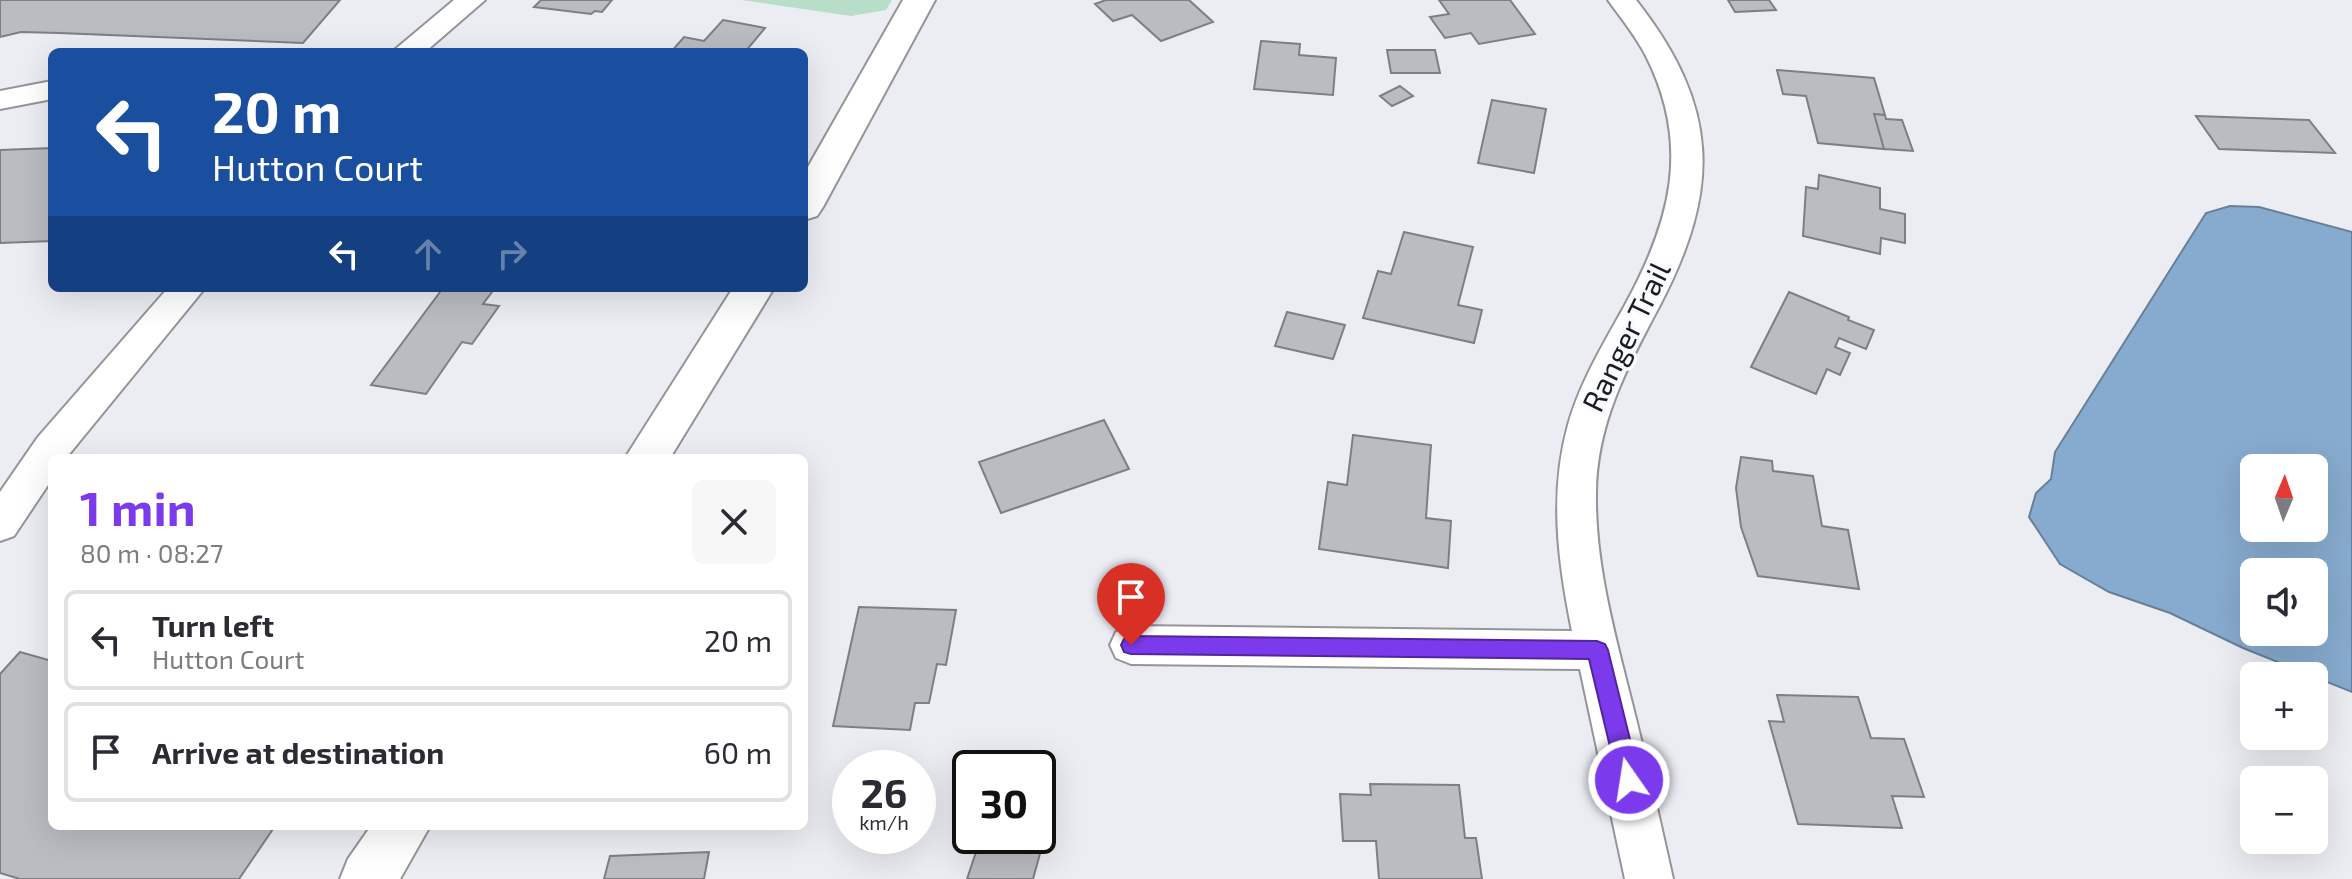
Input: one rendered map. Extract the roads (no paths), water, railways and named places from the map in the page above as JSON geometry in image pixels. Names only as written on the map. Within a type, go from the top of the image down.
[{"type":"street","points":[[412,48],[471,0]]},
{"type":"street","points":[[808,200],[919,0]]},
{"type":"street","name":"Ranger Trail","points":[[1622,0],[1655,43],[1671,73],[1685,116],[1690,164],[1685,203],[1673,241],[1596,391],[1584,426],[1576,493],[1584,582],[1649,879]]},
{"type":"street","points":[[0,100],[48,91]]},
{"type":"street","points":[[0,524],[52,448],[184,292]]},
{"type":"street","points":[[650,454],[751,292]]},
{"type":"street","points":[[1131,645],[1597,650]]},
{"type":"street","points":[[368,879],[400,830]]},
{"type":"water","points":[[2230,206],[2259,207],[2352,232],[2352,692],[2328,682],[2328,662],[2278,662],[2243,648],[2170,613],[2109,592],[2060,564],[2029,517],[2036,493],[2051,479],[2055,452],[2206,213]]}]
